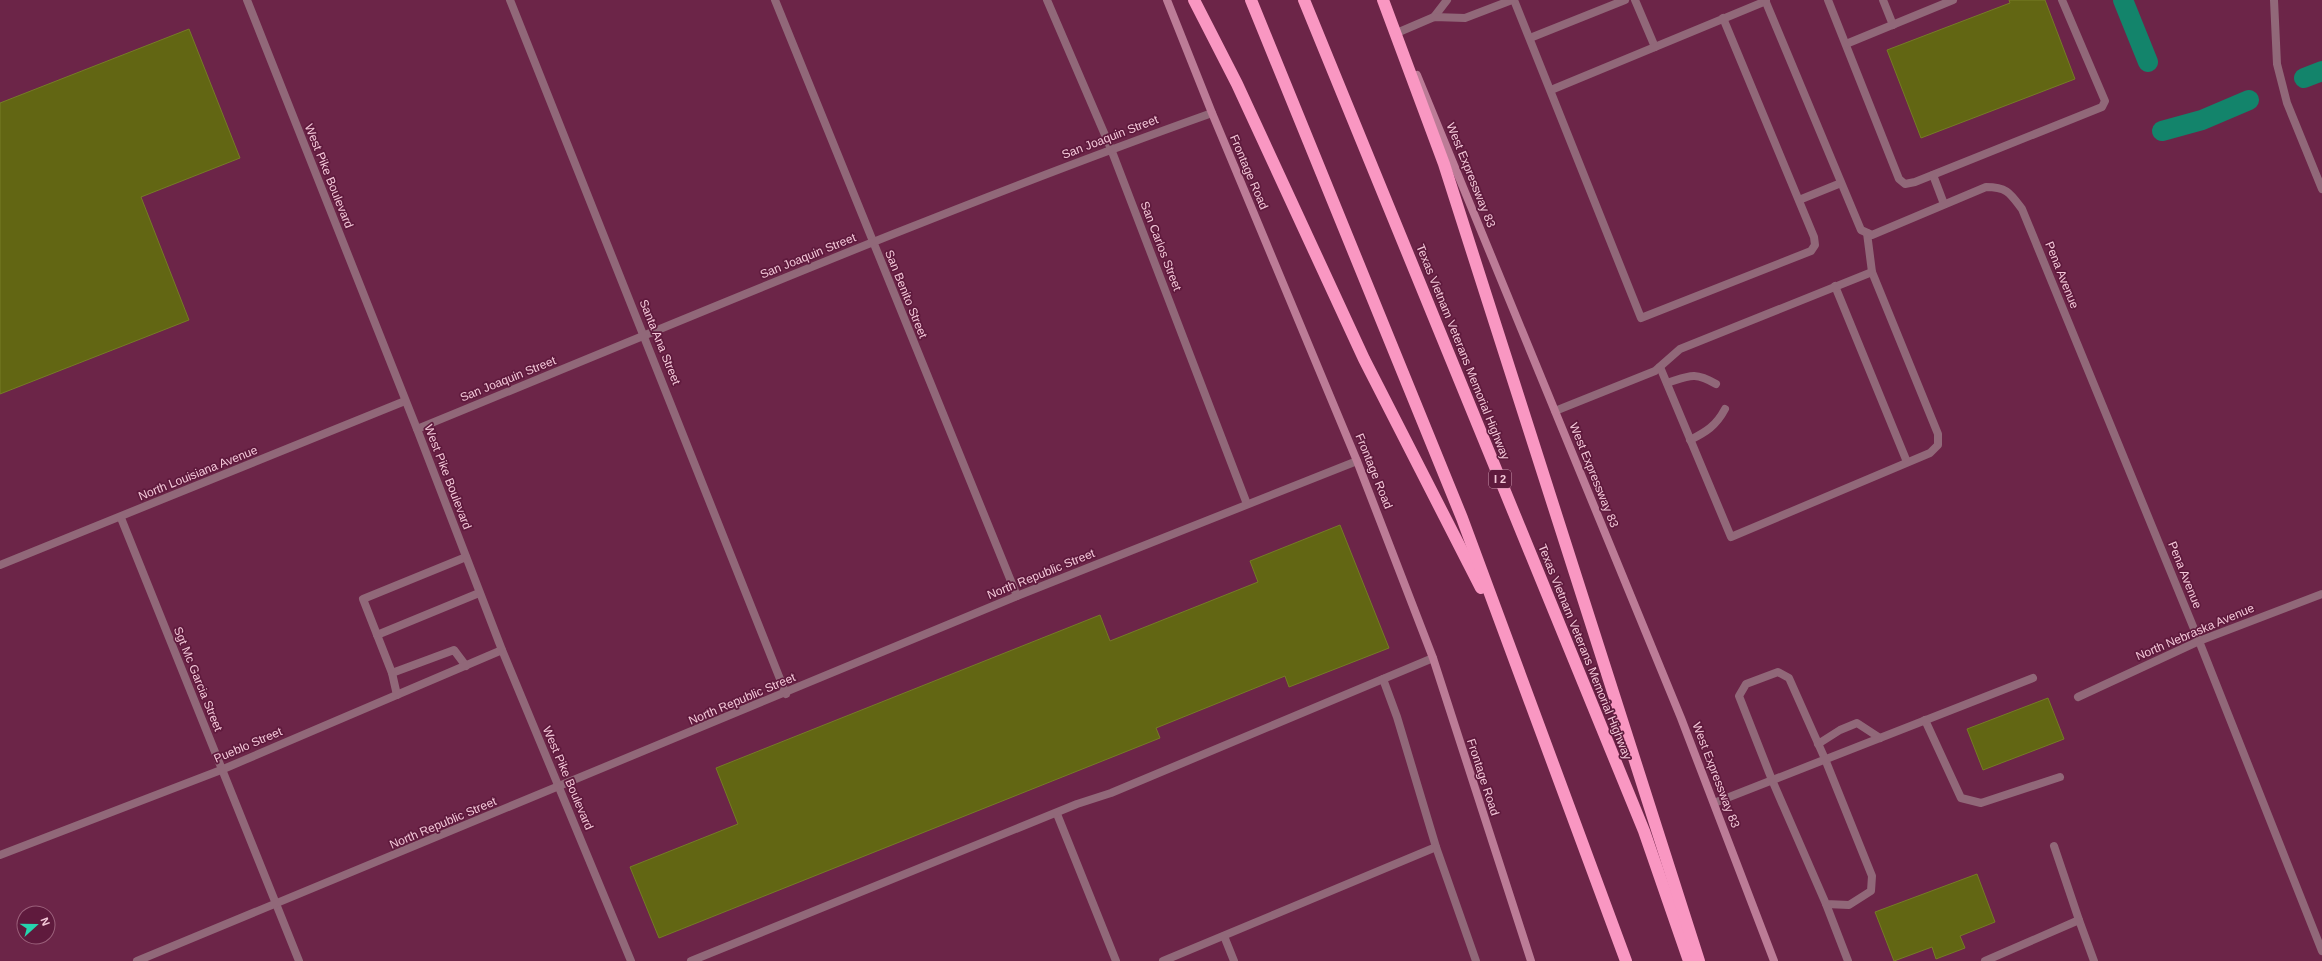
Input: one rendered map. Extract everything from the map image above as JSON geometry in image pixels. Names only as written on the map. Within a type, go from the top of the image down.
[{"type":"highway","points":[[1194,0],[1237,84],[1364,359],[1507,638]]},
{"type":"highway","points":[[1251,0],[1462,518],[1626,961]]},
{"type":"highway","name":"Texas Vietnam Veterans Memorial Highway","points":[[1304,0],[1644,831],[1689,961]]},
{"type":"highway","points":[[1385,0],[1444,164],[1699,961]]},
{"type":"main road","name":"Frontage Road","points":[[1167,0],[1212,113],[1357,461],[1433,658],[1531,961]]},
{"type":"main road","name":"West Expressway 83","points":[[1385,0],[1681,718],[1774,961]]},
{"type":"street","name":"West Pike Boulevard","points":[[247,0],[417,429],[479,593],[631,961]]},
{"type":"street","name":"Santa Ana Street","points":[[510,0],[645,336],[786,694]]},
{"type":"street","name":"San Benito Street","points":[[775,0],[872,243],[1017,596]]},
{"type":"street","name":"San Carlos Street","points":[[1047,0],[1111,149],[1247,504]]},
{"type":"street","points":[[1434,17],[1447,0]]},
{"type":"street","points":[[1399,32],[1434,17],[1465,18],[1513,0],[1551,90],[1641,318],[1811,251],[1815,245],[1814,237],[1723,18]]},
{"type":"street","points":[[1530,38],[1625,0]]},
{"type":"street","points":[[1635,0],[1655,47]]},
{"type":"street","points":[[1551,90],[1765,0],[1861,230],[1867,233],[1872,272],[1938,434],[1938,445],[1930,453],[1730,537],[1660,367]]},
{"type":"street","points":[[1828,0],[1899,179],[1905,184],[1933,175],[2102,107],[2104,101],[2062,0]]},
{"type":"street","points":[[1883,0],[1893,24]]},
{"type":"street","points":[[1846,44],[1953,0]]},
{"type":"street","points":[[2274,0],[2277,64],[2287,103],[2322,189]]},
{"type":"street","name":"San Joaquin Street","points":[[417,429],[872,243],[1111,149],[1212,113]]},
{"type":"street","points":[[1933,175],[1944,204]]},
{"type":"street","points":[[1799,200],[1841,183]]},
{"type":"street","name":"Pena Avenue","points":[[1867,233],[1872,235],[1986,187],[1999,187],[2008,191],[2022,209],[2199,641],[2322,951]]},
{"type":"street","points":[[1555,411],[1655,371],[1680,349],[1872,272]]},
{"type":"street","points":[[1835,286],[1907,462]]},
{"type":"street","points":[[1667,383],[1693,374],[1703,376],[1716,384]]},
{"type":"street","name":"North Louisiana Avenue","points":[[0,564],[120,518],[405,401]]},
{"type":"street","points":[[1690,440],[1710,430],[1719,421],[1725,409]]},
{"type":"street","name":"North Republic Street","points":[[137,961],[786,694],[1017,596],[1357,461]]},
{"type":"street","name":"Sgt Mc Garcia Street","points":[[120,518],[299,961]]},
{"type":"street","points":[[397,695],[392,674],[363,599],[466,557]]},
{"type":"street","points":[[377,634],[479,593]]},
{"type":"street","name":"North Nebraska Avenue","points":[[2078,697],[2199,641],[2322,594]]},
{"type":"street","points":[[392,674],[454,650],[466,666]]},
{"type":"street","name":"Pueblo Street","points":[[0,855],[221,770],[502,650]]},
{"type":"street","points":[[691,961],[839,900],[1057,814],[1433,658]]},
{"type":"street","points":[[1826,904],[1849,905],[1870,891],[1872,876],[1825,759],[1789,678],[1778,672],[1746,684],[1739,696],[1772,780],[1826,904],[1848,961]]},
{"type":"street","points":[[1714,803],[2033,678]]},
{"type":"street","points":[[1383,679],[1397,717],[1436,847],[1476,961]]},
{"type":"street","points":[[1925,720],[1961,798],[1981,803],[2060,777]]},
{"type":"street","points":[[1818,744],[1840,730],[1857,722],[1880,738]]},
{"type":"street","points":[[1057,814],[1116,961]]},
{"type":"street","points":[[2054,846],[2094,961]]},
{"type":"street","points":[[1163,961],[1436,847]]},
{"type":"street","points":[[1986,961],[2079,920]]},
{"type":"street","points":[[1224,936],[1234,961]]},
{"type":"building","points":[[2009,0],[2045,0],[2075,79],[1921,138],[1887,50],[2010,3]]},
{"type":"building","points":[[189,29],[240,158],[141,197],[189,320],[0,394],[0,103]]},
{"type":"building","points":[[1340,525],[1389,648],[1289,687],[1285,676],[1156,728],[1160,738],[659,938],[630,867],[738,824],[716,768],[1100,615],[1110,641],[1258,582],[1250,561]]},
{"type":"building","points":[[2048,698],[2064,739],[1983,770],[1967,729]]},
{"type":"building","points":[[1977,874],[1995,922],[1960,936],[1965,948],[1936,959],[1932,947],[1894,961],[1875,912]]},
{"type":"waterway","points":[[2123,0],[2148,62]]},
{"type":"waterway","points":[[2304,78],[2322,71]]},
{"type":"waterway","points":[[2162,131],[2202,120],[2249,100]]}]
